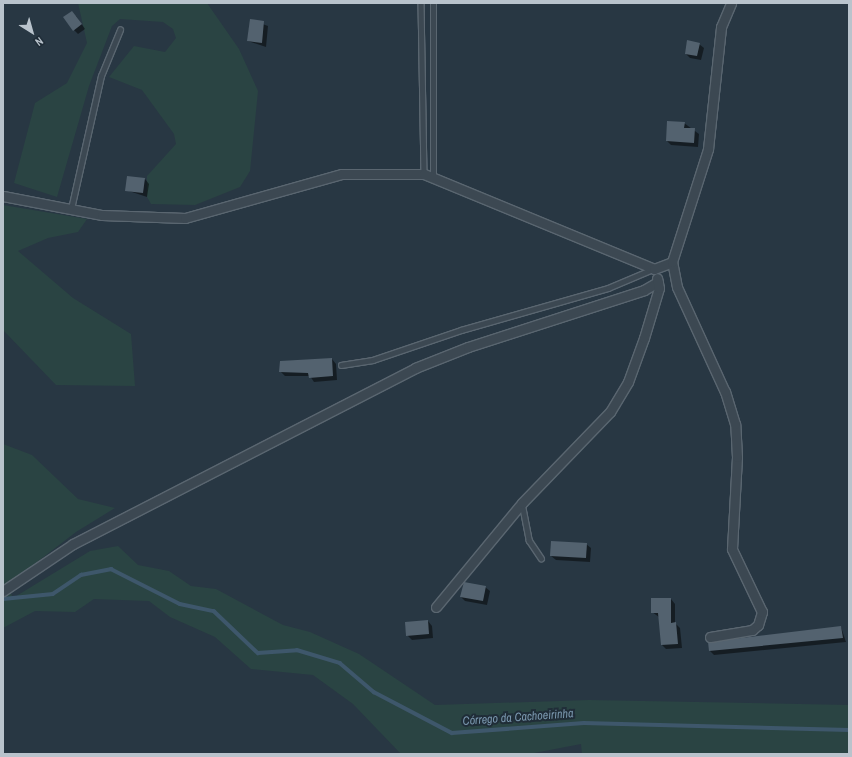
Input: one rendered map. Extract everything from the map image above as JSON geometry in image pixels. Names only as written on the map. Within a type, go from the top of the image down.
[{"type":"street","points":[[710,637],[752,630],[758,625],[762,612],[760,601],[732,549],[737,456],[735,424],[725,392],[677,287],[672,262],[708,149],[721,27],[731,3]]},
{"type":"street","points":[[3,196],[102,215],[186,218],[342,174],[428,175],[654,269],[672,262]]},
{"type":"street","points":[[436,607],[522,503],[610,412],[628,382],[644,338],[658,282],[654,269]]},
{"type":"street","points":[[3,591],[73,544],[415,368],[468,347],[644,290],[658,282]]},
{"type":"lane","points":[[421,3],[428,175]]},
{"type":"lane","points":[[428,175],[433,3]]},
{"type":"lane","points":[[71,209],[101,76],[120,30]]},
{"type":"lane","points":[[341,365],[373,360],[461,330],[608,288],[654,269]]},
{"type":"lane","points":[[522,503],[529,540],[541,558]]},
{"type":"green space","points":[[78,3],[207,3],[239,49],[258,91],[250,171],[240,187],[195,205],[151,204],[147,197],[147,176],[176,144],[174,134],[142,90],[109,77],[134,46],[165,52],[176,38],[173,29],[163,22],[120,19],[112,26],[89,86],[57,197],[14,183],[35,103],[67,83],[87,43]]},
{"type":"green space","points":[[3,205],[87,219],[78,232],[48,238],[18,251],[73,298],[131,334],[135,386],[56,385],[3,330]]},
{"type":"green space","points":[[3,444],[32,455],[78,499],[115,508],[76,532],[7,585],[13,598],[90,551],[118,546],[138,565],[169,571],[191,586],[216,589],[283,625],[310,632],[359,654],[435,705],[589,700],[849,705],[849,754],[582,754],[581,744],[529,754],[401,754],[353,704],[313,675],[251,669],[215,637],[170,617],[149,601],[94,599],[75,612],[35,611],[3,628]]},
{"type":"building","points":[[72,11],[82,24],[73,31],[63,17]]},
{"type":"building","points":[[250,19],[264,21],[262,43],[247,41]]},
{"type":"building","points":[[687,40],[700,43],[697,56],[685,54]]},
{"type":"building","points":[[667,121],[685,122],[684,128],[695,128],[694,143],[666,141]]},
{"type":"building","points":[[127,176],[145,178],[143,193],[125,191]]},
{"type":"building","points":[[332,358],[333,376],[309,378],[308,373],[279,372],[280,361]]},
{"type":"building","points":[[551,541],[587,543],[586,558],[550,556]]},
{"type":"building","points":[[464,582],[486,586],[483,601],[460,597]]},
{"type":"building","points":[[651,598],[671,598],[671,623],[676,622],[678,644],[661,645],[658,613],[651,613]]},
{"type":"building","points":[[428,620],[429,634],[406,636],[405,622]]},
{"type":"building","points":[[841,626],[843,638],[709,651],[708,642]]},
{"type":"waterway","name":"Córrego da Cachoeirinha","points":[[3,599],[53,594],[81,575],[111,569],[180,604],[214,611],[258,653],[297,650],[340,663],[374,692],[452,733],[584,723],[849,730]]}]
